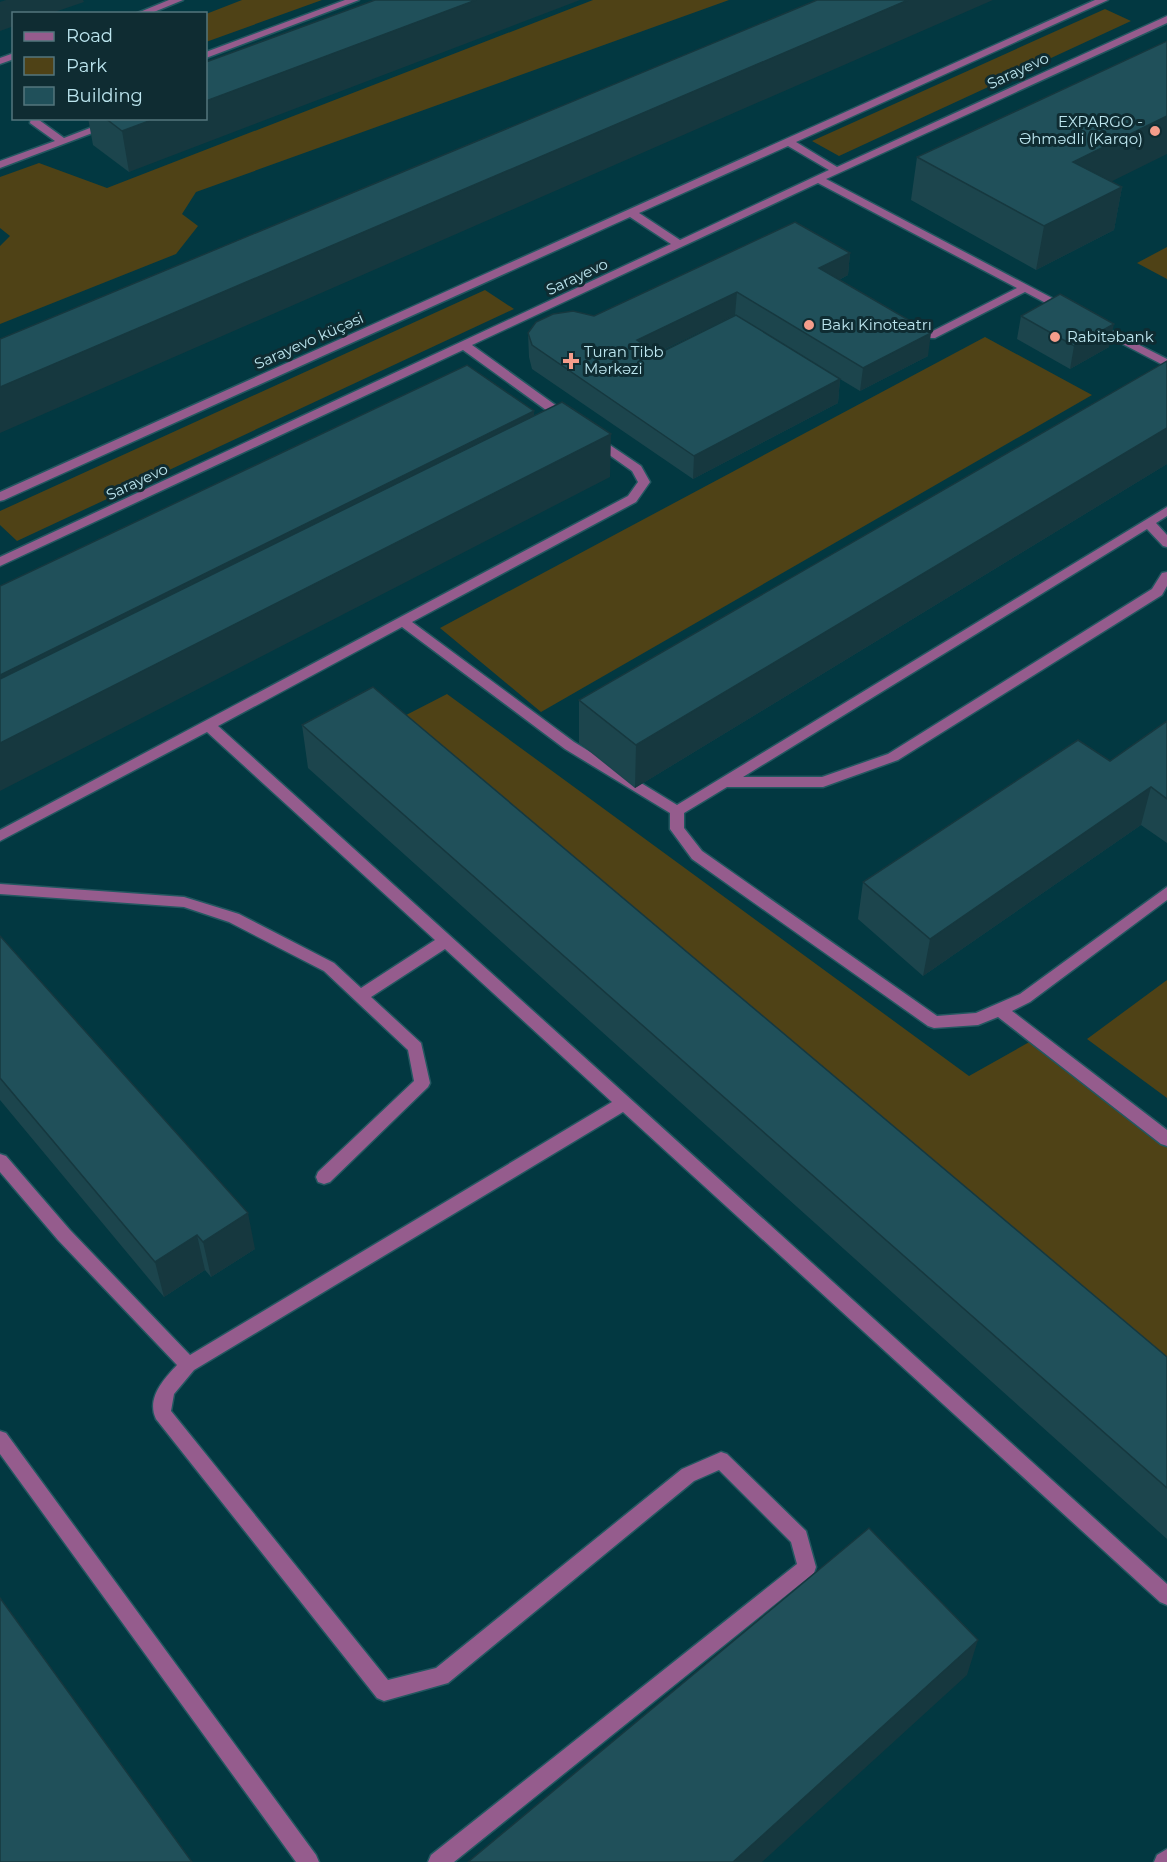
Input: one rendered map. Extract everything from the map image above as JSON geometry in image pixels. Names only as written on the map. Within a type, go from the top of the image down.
[{"type":"street","points":[[145,12],[178,0]]},
{"type":"street","points":[[207,55],[354,0]]},
{"type":"street","name":"Sarayevo","points":[[630,212],[1102,0]]},
{"type":"street","name":"Sarayevo","points":[[0,562],[818,179],[1167,19]]},
{"type":"street","points":[[35,120],[63,142]]},
{"type":"street","points":[[0,165],[122,120]]},
{"type":"street","points":[[787,141],[837,171]]},
{"type":"street","points":[[818,179],[1167,364]]},
{"type":"street","points":[[630,212],[681,245]]},
{"type":"street","name":"Sarayevo küçəsi","points":[[0,496],[630,212]]},
{"type":"street","points":[[931,336],[1024,288]]},
{"type":"street","points":[[0,836],[632,499],[644,482],[637,469],[465,346]]},
{"type":"street","points":[[677,811],[1167,511]]},
{"type":"street","points":[[1149,523],[1167,543]]},
{"type":"street","points":[[725,782],[823,782],[893,757],[1157,592],[1167,576]]},
{"type":"street","points":[[402,621],[576,752],[636,790],[677,811]]},
{"type":"street","points":[[208,725],[1167,1596]]},
{"type":"street","points":[[677,811],[677,829],[697,855],[934,1022],[978,1019],[1025,998],[1167,892]]},
{"type":"street","points":[[0,889],[184,902],[234,918],[329,967],[415,1047],[422,1083],[324,1177]]},
{"type":"street","points":[[360,996],[445,941]]},
{"type":"street","points":[[1000,1010],[1167,1139]]},
{"type":"street","points":[[438,1862],[807,1567],[799,1537],[721,1460],[688,1475],[441,1676],[384,1691],[162,1413],[165,1391],[188,1365],[624,1103]]},
{"type":"street","points":[[0,1161],[64,1235],[188,1365]]},
{"type":"street","points":[[0,1439],[309,1862]]},
{"type":"green space","points":[[242,0],[322,0],[207,42],[207,14]]},
{"type":"green space","points":[[593,0],[729,0],[196,192],[182,214],[198,226],[176,254],[0,324],[0,246],[10,236],[0,228],[0,177],[39,163],[107,188]]},
{"type":"green space","points":[[1105,9],[1131,21],[839,156],[812,141]]},
{"type":"green space","points":[[1167,247],[1167,279],[1137,263]]},
{"type":"green space","points":[[485,290],[514,309],[17,541],[0,525],[0,511]]},
{"type":"green space","points":[[985,337],[1092,395],[541,712],[440,628]]},
{"type":"green space","points":[[447,694],[969,1076],[1040,1036],[1167,1136],[1167,1409],[377,730]]},
{"type":"green space","points":[[1167,980],[1167,1098],[1087,1039]]},
{"type":"building","points":[[375,0],[476,0],[207,101],[207,62]]},
{"type":"building","points":[[817,0],[908,0],[0,387],[0,339]]},
{"type":"building","points":[[1167,41],[1167,116],[1073,162],[1122,187],[1044,226],[917,157]]},
{"type":"building","points":[[108,120],[152,120],[122,131]]},
{"type":"building","points":[[795,222],[850,253],[819,268],[931,333],[863,368],[737,292],[637,340],[658,354],[736,315],[840,379],[694,456],[532,345],[528,333],[536,322],[553,314],[573,311],[594,316]]},
{"type":"building","points":[[1060,294],[1114,324],[1074,346],[1021,316]]},
{"type":"building","points":[[1167,361],[1167,428],[636,745],[579,700]]},
{"type":"building","points":[[467,365],[534,411],[0,675],[0,586]]},
{"type":"building","points":[[562,402],[611,434],[0,743],[0,679]]},
{"type":"building","points":[[373,687],[1167,1357],[1167,1488],[302,725]]},
{"type":"building","points":[[1167,721],[1167,799],[1151,787],[930,939],[863,882],[1078,740],[1110,761]]},
{"type":"building","points":[[0,936],[248,1213],[203,1242],[197,1235],[155,1262],[0,1078]]},
{"type":"building","points":[[869,1528],[978,1640],[733,1862],[468,1862]]},
{"type":"building","points":[[0,1598],[192,1862],[0,1862]]},
{"type":"place","name":"EXPARGO - Əhmədli (Karqo)","points":[[1155,131]]},
{"type":"place","name":"Bakı Kinoteatrı","points":[[809,325]]},
{"type":"place","name":"Rabitəbank","points":[[1055,337]]},
{"type":"place","name":"Turan Tibb Mərkəzi","points":[[571,361]]}]
